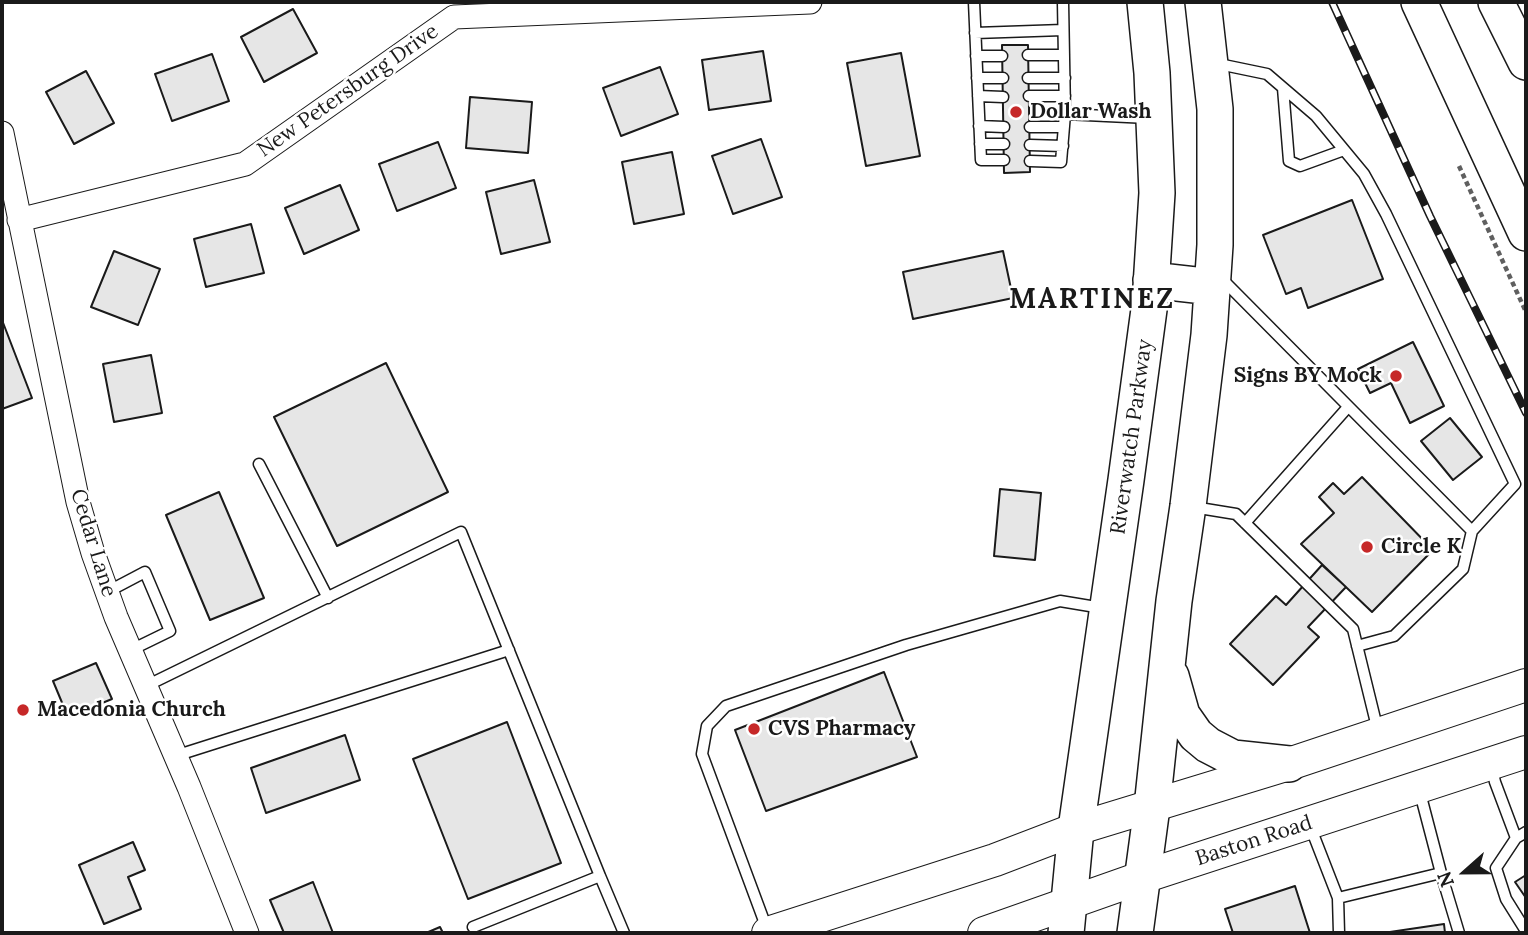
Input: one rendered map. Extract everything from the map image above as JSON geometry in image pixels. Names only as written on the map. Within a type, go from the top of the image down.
[{"type":"main road","name":"Riverwatch Parkway","points":[[1068,918],[1076,829],[1126,480],[1151,280],[1157,193],[1145,2]]},
{"type":"main road","points":[[1135,933],[1209,335],[1216,221],[1215,121],[1203,2]]},
{"type":"main road","points":[[1419,2],[1526,233]]},
{"type":"main road","points":[[1496,2],[1526,62]]},
{"type":"main road","points":[[1151,280],[1213,279]]},
{"type":"main road","points":[[1167,664],[1182,715],[1196,735],[1212,748],[1233,758],[1289,764]]},
{"type":"main road","points":[[769,933],[995,860],[1076,829],[1289,764],[1526,685]]},
{"type":"main road","name":"Baston Road","points":[[984,933],[1068,918],[1143,877],[1526,752]]},
{"type":"street","name":"New Petersburg Drive","points":[[19,220],[245,164],[454,17],[810,2]]},
{"type":"street","name":"Cedar Lane","points":[[2,133],[79,502],[93,553],[247,933]]},
{"type":"lane","points":[[974,2],[981,160],[1004,160]]},
{"type":"lane","points":[[1030,161],[1061,162],[1065,114],[1063,2]]},
{"type":"lane","points":[[975,33],[1063,30]]},
{"type":"lane","points":[[1028,55],[1064,55]]},
{"type":"lane","points":[[976,56],[1002,56]]},
{"type":"lane","points":[[1211,63],[1267,74],[1316,116],[1364,174],[1386,214],[1515,484],[1472,531],[1463,569],[1394,636],[1357,646]]},
{"type":"lane","points":[[977,78],[1003,78]]},
{"type":"lane","points":[[1028,78],[1065,78]]},
{"type":"lane","points":[[1283,88],[1289,161],[1300,166],[1344,150]]},
{"type":"lane","points":[[978,96],[1003,97]]},
{"type":"lane","points":[[1029,96],[1065,96]]},
{"type":"lane","points":[[1065,114],[1154,118]]},
{"type":"lane","points":[[979,126],[1004,127]]},
{"type":"lane","points":[[1030,127],[1064,127]]},
{"type":"lane","points":[[980,144],[1004,144]]},
{"type":"lane","points":[[1030,145],[1063,146]]},
{"type":"lane","points":[[1213,279],[1349,407],[1472,531]]},
{"type":"lane","points":[[1245,523],[1349,407]]},
{"type":"lane","points":[[259,464],[328,598]]},
{"type":"lane","points":[[1188,506],[1236,514],[1353,629],[1378,734]]},
{"type":"lane","points":[[146,686],[461,532],[624,933]]},
{"type":"lane","points":[[107,592],[145,572],[170,631],[131,650]]},
{"type":"lane","points":[[769,933],[702,754],[707,726],[726,706],[906,645],[1060,601],[1108,609]]},
{"type":"lane","points":[[176,756],[509,650]]},
{"type":"lane","points":[[1490,763],[1494,782],[1521,835],[1496,868],[1506,899],[1526,931]]},
{"type":"lane","points":[[1419,787],[1459,933]]},
{"type":"lane","points":[[1309,823],[1338,898],[1339,933]]},
{"type":"lane","points":[[1338,898],[1441,873]]},
{"type":"lane","points":[[473,927],[600,876]]},
{"type":"building","points":[[293,9],[317,53],[264,82],[241,37]]},
{"type":"building","name":"Dollar Wash","points":[[1002,45],[1028,45],[1030,172],[1004,173]]},
{"type":"building","points":[[763,51],[771,101],[709,110],[702,60]]},
{"type":"building","points":[[901,53],[920,156],[866,166],[847,63]]},
{"type":"building","points":[[212,54],[229,101],[172,121],[155,74]]},
{"type":"building","points":[[660,67],[678,114],[621,136],[603,88]]},
{"type":"building","points":[[86,71],[114,123],[74,144],[46,92]]},
{"type":"building","points":[[470,97],[532,102],[528,153],[466,148]]},
{"type":"building","points":[[761,139],[782,197],[733,214],[712,156]]},
{"type":"building","points":[[438,142],[456,188],[397,211],[379,164]]},
{"type":"building","points":[[672,152],[684,214],[634,224],[622,162]]},
{"type":"building","points":[[534,180],[550,242],[501,254],[486,192]]},
{"type":"building","points":[[340,185],[359,230],[304,254],[285,208]]},
{"type":"building","points":[[1352,200],[1383,279],[1308,308],[1301,288],[1286,294],[1263,235]]},
{"type":"building","points":[[251,224],[264,273],[206,287],[194,239]]},
{"type":"building","points":[[114,251],[160,269],[138,325],[91,307]]},
{"type":"building","points":[[1003,251],[1013,298],[913,319],[903,272]]},
{"type":"building","points":[[2,320],[32,398],[2,409]]},
{"type":"building","name":"Signs BY Mock","points":[[1413,342],[1444,406],[1410,423],[1391,383],[1370,393],[1358,369]]},
{"type":"building","points":[[151,355],[162,413],[114,422],[103,364]]},
{"type":"building","points":[[386,363],[448,492],[337,546],[274,417]]},
{"type":"building","points":[[1450,418],[1482,457],[1453,480],[1421,441]]},
{"type":"building","name":"Circle K","points":[[1362,477],[1433,550],[1372,612],[1301,544],[1334,513],[1319,497],[1333,483],[1344,494]]},
{"type":"building","points":[[1000,489],[1041,493],[1035,560],[994,556]]},
{"type":"building","points":[[219,492],[264,598],[210,620],[166,515]]},
{"type":"building","name":"Circle K","points":[[1322,565],[1346,587],[1308,627],[1319,637],[1273,685],[1230,644],[1276,596],[1286,605]]},
{"type":"building","points":[[96,663],[112,699],[68,717],[53,681]]},
{"type":"building","name":"CVS Pharmacy","points":[[884,672],[917,757],[766,811],[735,730]]},
{"type":"building","points":[[507,722],[561,863],[468,899],[413,759]]},
{"type":"building","points":[[345,735],[360,780],[266,813],[251,768]]},
{"type":"building","points":[[133,842],[145,870],[128,877],[141,909],[104,924],[79,865]]},
{"type":"building","points":[[1526,875],[1526,898],[1515,882]]},
{"type":"building","points":[[313,882],[333,933],[284,933],[270,900]]},
{"type":"building","points":[[1295,886],[1310,933],[1233,933],[1225,909]]},
{"type":"building","points":[[1444,924],[1445,933],[1383,933]]},
{"type":"building","points":[[440,927],[443,933],[426,933]]},
{"type":"railway","points":[[1332,2],[1430,216],[1526,413]]},
{"type":"place","name":"Dollar Wash","points":[[1016,112]]},
{"type":"place","name":"Signs BY Mock","points":[[1396,376]]},
{"type":"place","name":"Circle K","points":[[1367,547]]},
{"type":"place","name":"Macedonia Church","points":[[23,710]]},
{"type":"place","name":"CVS Pharmacy","points":[[754,729]]},
{"type":"district","name":"MARTINEZ","points":[[1092,300]]}]
